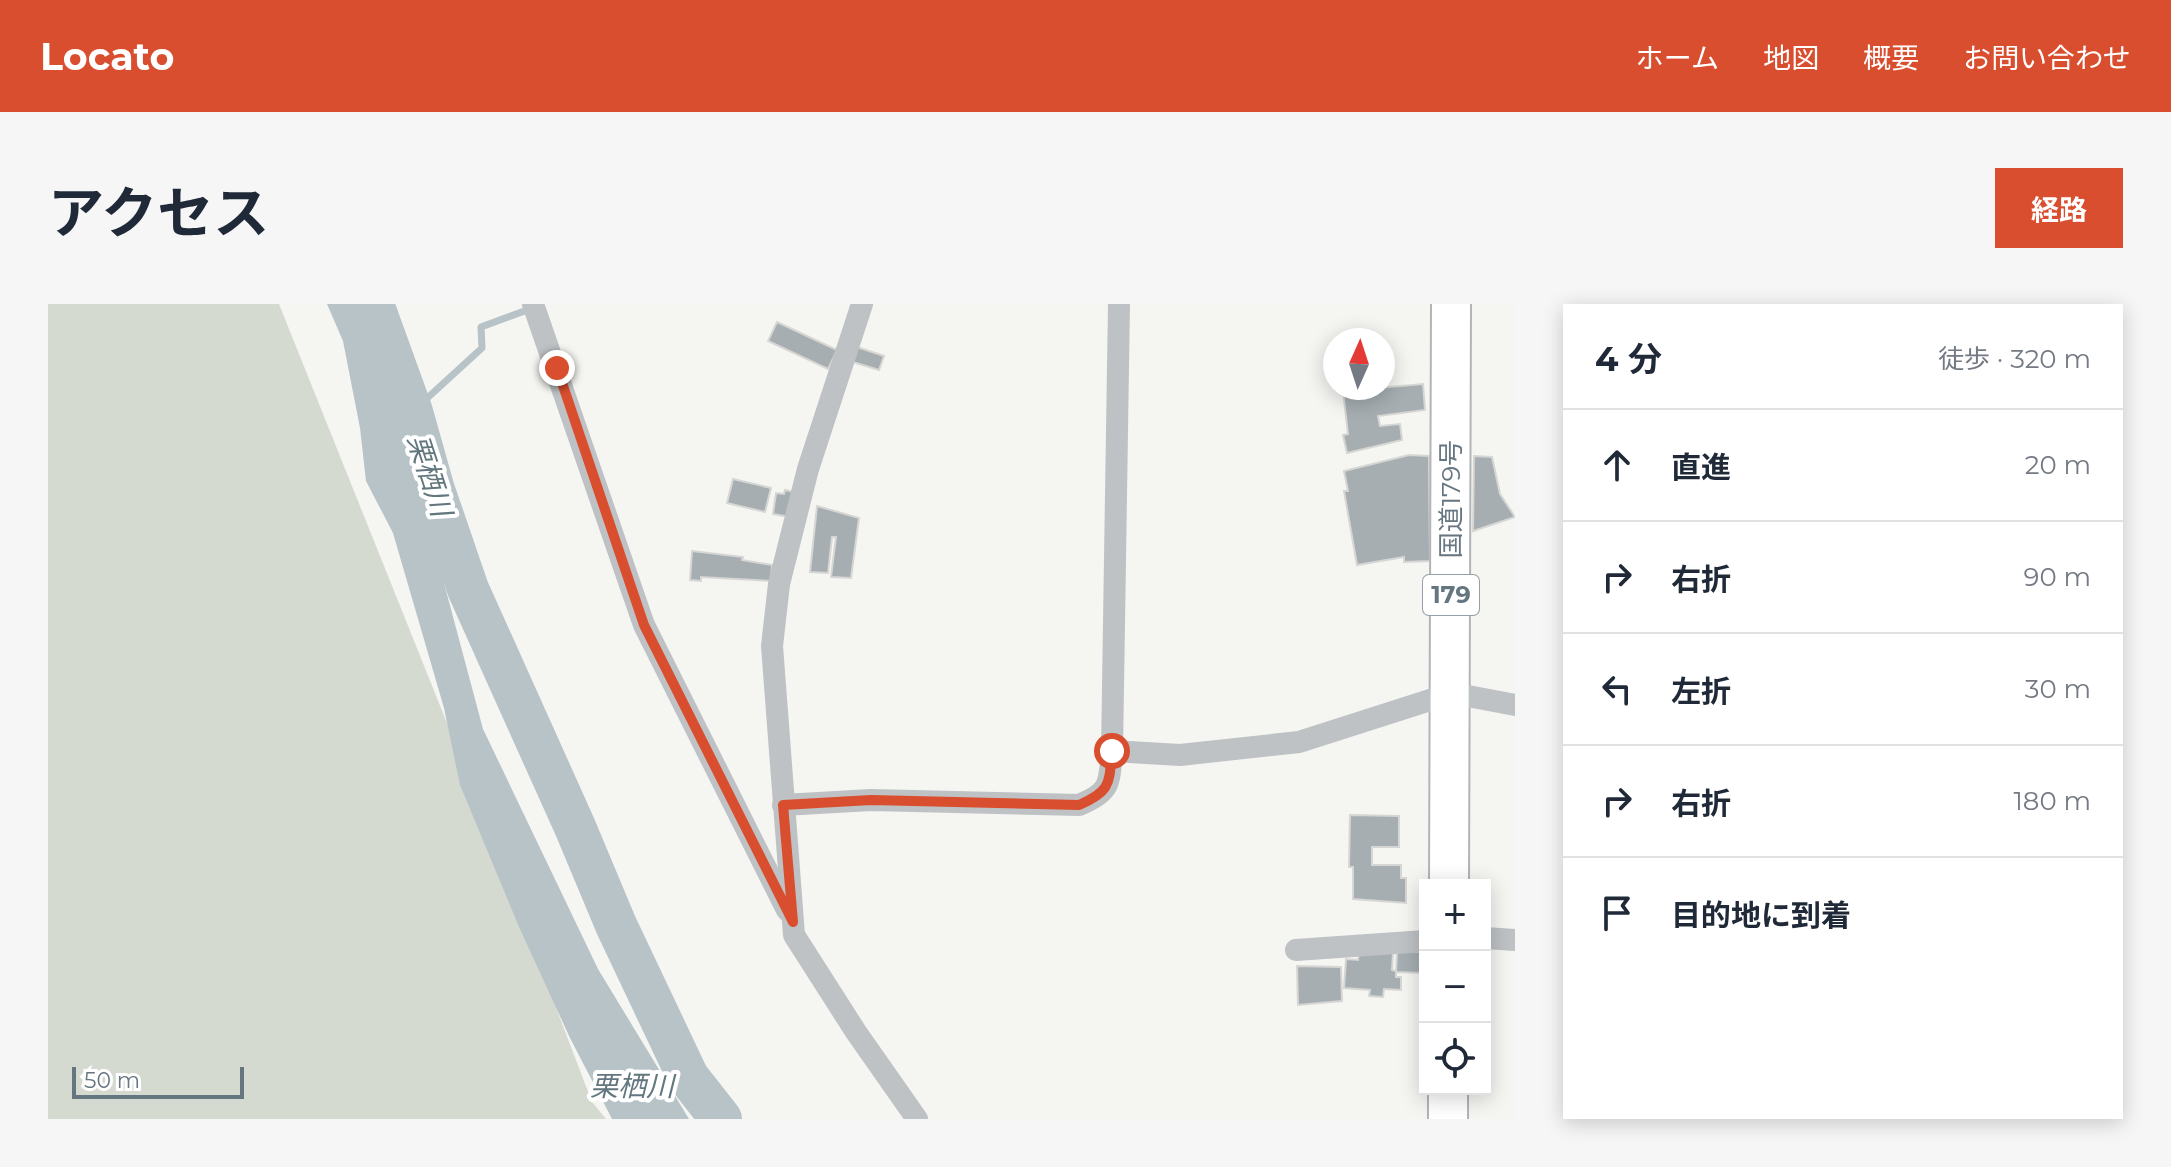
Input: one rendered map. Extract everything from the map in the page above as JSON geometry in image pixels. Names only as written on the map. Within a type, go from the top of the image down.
[{"type":"highway","name":"国道179号","points":[[1449,879],[1451,304]]},
{"type":"highway","points":[[1448,1095],[1448,1119]]},
{"type":"street","points":[[533,304],[644,625],[793,922]]},
{"type":"street","points":[[862,304],[808,469],[779,584],[772,646],[794,935],[917,1119]]},
{"type":"street","points":[[783,805],[871,800],[1079,805],[1101,796],[1109,783],[1112,751],[1119,304]]},
{"type":"street","points":[[1112,751],[1180,755],[1299,742],[1452,693],[1515,705]]},
{"type":"street","points":[[1491,938],[1515,940]]},
{"type":"street","points":[[1296,950],[1419,941]]},
{"type":"shaded area","points":[[48,304],[279,304],[455,743],[592,1102],[606,1119],[48,1119]]},
{"type":"water","name":"栗栖川","points":[[327,304],[394,304],[398,311],[398,411],[483,729],[598,969],[689,1119],[612,1119],[570,1038],[519,927],[460,785],[444,708],[393,533],[366,481],[360,428],[343,341]]},
{"type":"building","points":[[777,322],[837,350],[828,369],[768,341]]},
{"type":"building","points":[[857,347],[884,356],[879,370],[853,362]]},
{"type":"building","points":[[1423,384],[1425,410],[1378,416],[1380,426],[1400,424],[1402,440],[1347,453],[1343,435],[1348,434],[1344,400],[1395,400],[1395,386]]},
{"type":"building","points":[[1409,455],[1429,456],[1430,561],[1404,562],[1404,557],[1357,565],[1344,491],[1348,491],[1344,471]]},
{"type":"building","points":[[1474,456],[1492,457],[1500,494],[1515,517],[1473,531]]},
{"type":"building","points":[[733,479],[771,488],[765,512],[727,503]]},
{"type":"building","points":[[785,490],[794,492],[790,517],[773,514],[776,493],[784,494]]},
{"type":"building","points":[[817,506],[859,518],[851,578],[831,577],[836,537],[832,537],[828,573],[810,572]]},
{"type":"building","points":[[692,551],[743,557],[742,560],[772,565],[771,581],[701,577],[701,581],[690,580]]},
{"type":"building","points":[[1350,815],[1399,816],[1399,847],[1372,847],[1372,865],[1401,865],[1401,878],[1406,878],[1406,903],[1353,899],[1353,867],[1349,867]]},
{"type":"building","points":[[1359,951],[1393,953],[1392,970],[1396,971],[1396,977],[1401,977],[1401,990],[1384,989],[1383,997],[1369,996],[1370,990],[1344,988],[1346,959],[1358,960]]},
{"type":"building","points":[[1397,951],[1419,952],[1419,973],[1396,972]]},
{"type":"building","points":[[1297,966],[1341,967],[1342,1001],[1298,1005]]},
{"type":"waterway","name":"栗栖川","points":[[373,304],[412,412],[433,487],[468,589],[616,925],[688,1077],[721,1119]]},
{"type":"waterway","points":[[412,412],[482,348],[481,327],[530,309]]},
{"type":"route","points":[[557,368],[644,625],[793,922],[783,805],[871,800],[1079,805],[1101,796],[1109,783],[1112,751]]}]
